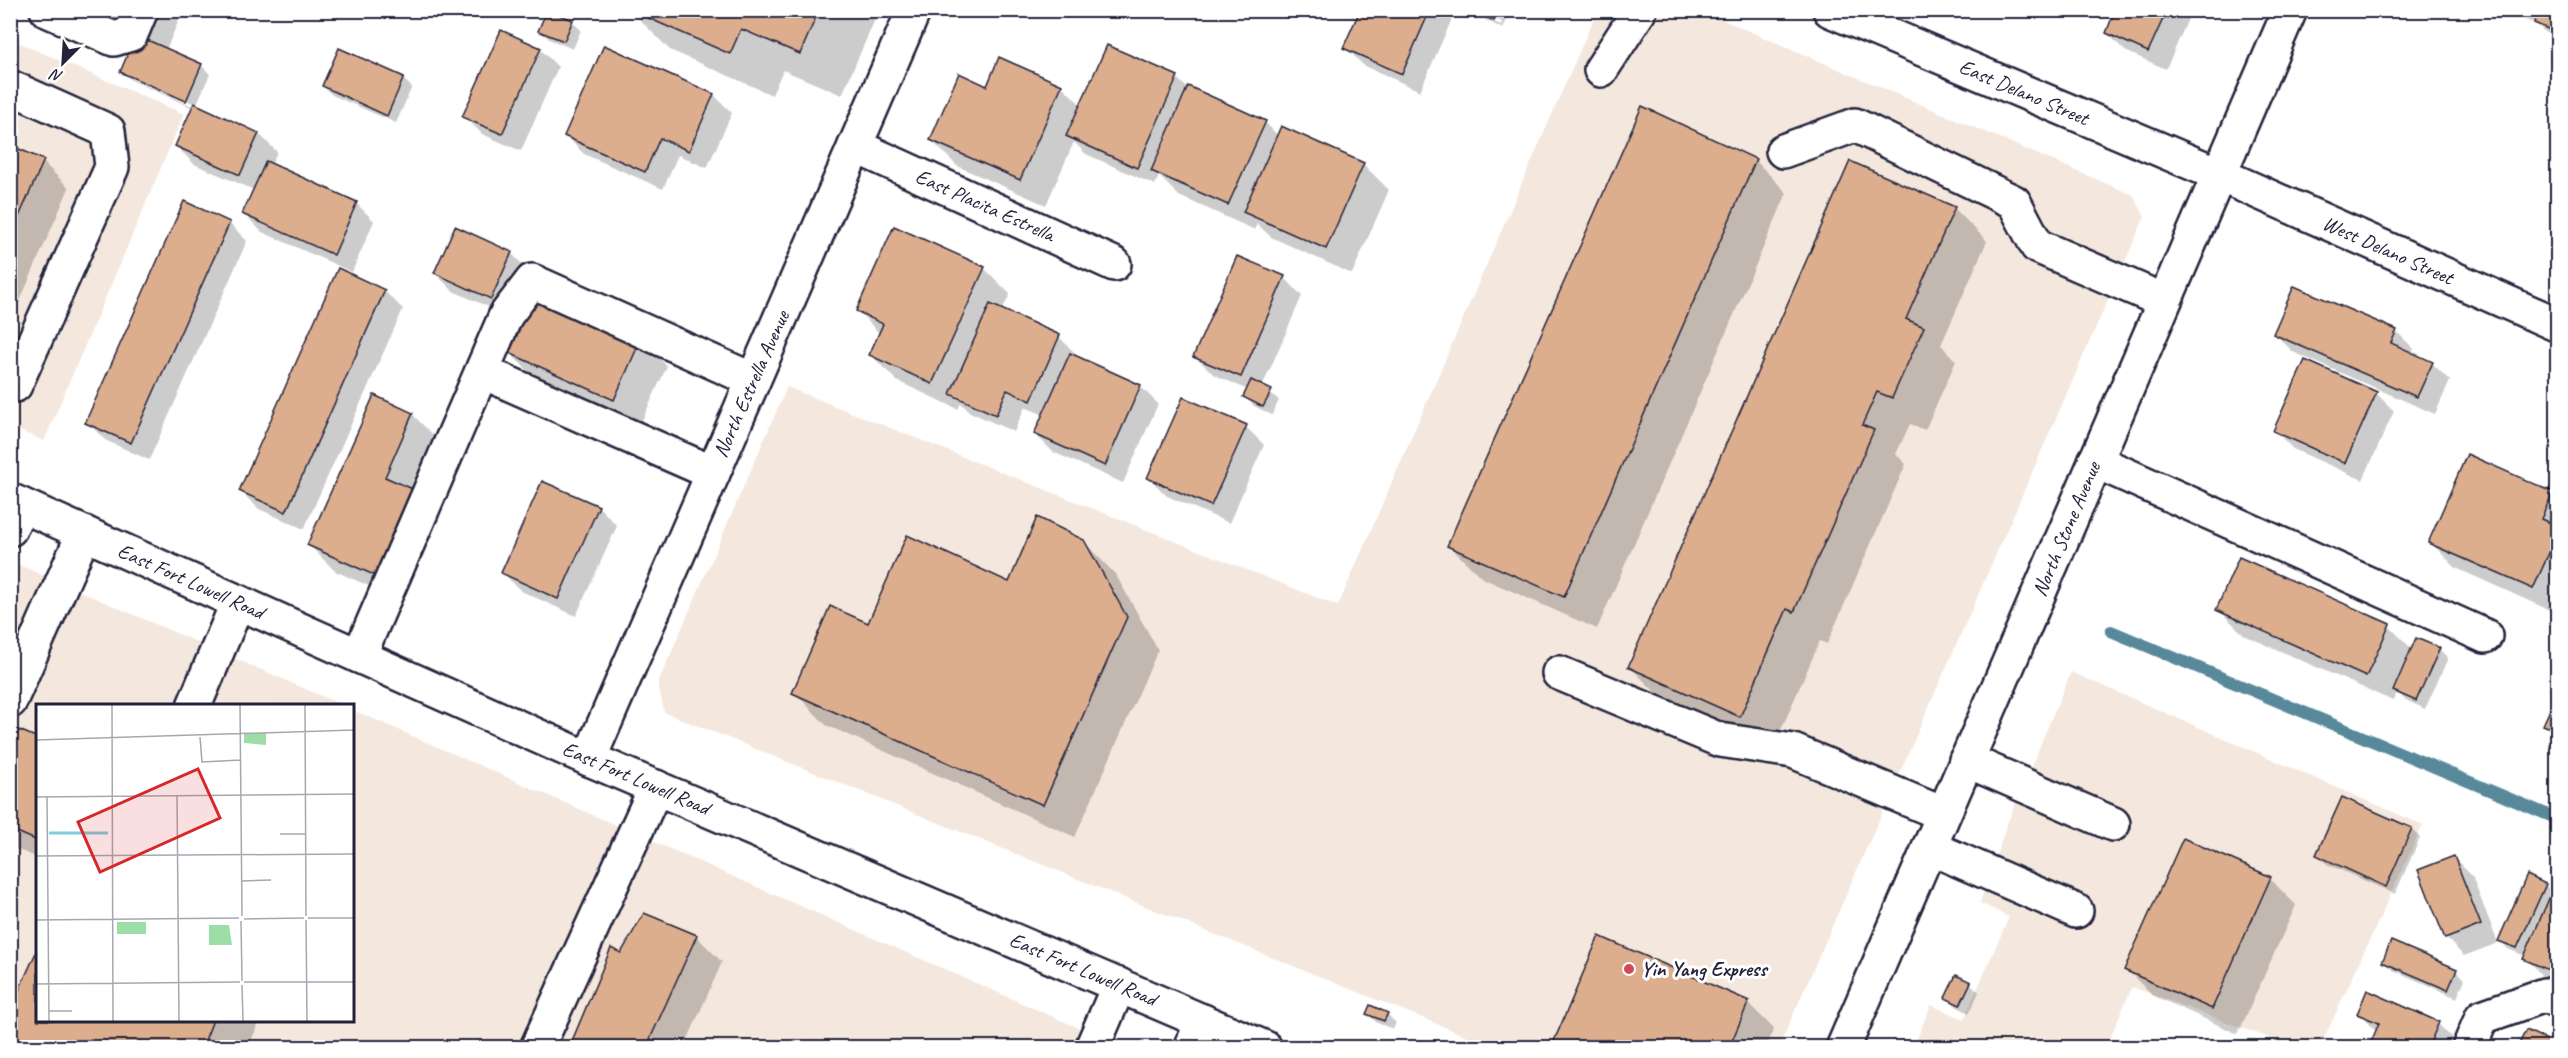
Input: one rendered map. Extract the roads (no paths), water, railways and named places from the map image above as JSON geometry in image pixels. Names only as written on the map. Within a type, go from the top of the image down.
[{"type":"main road","points":[[47,10],[114,39],[130,34],[141,10]]},
{"type":"main road","name":"North Estrella Avenue","points":[[589,759],[914,10]]},
{"type":"main road","points":[[1601,70],[1640,10]]},
{"type":"main road","name":"East Delano Street","points":[[1830,10],[2218,174]]},
{"type":"main road","name":"North Stone Avenue","points":[[1843,1047],[2290,10]]},
{"type":"main road","points":[[10,87],[108,131],[112,167],[15,384]]},
{"type":"main road","points":[[1783,151],[1855,125],[2014,202],[2037,246],[2164,301]]},
{"type":"main road","name":"East Placita Estrella","points":[[855,146],[1114,264]]},
{"type":"main road","name":"West Delano Street","points":[[2218,174],[2558,325]]},
{"type":"main road","points":[[359,656],[506,315],[532,281],[753,380]]},
{"type":"main road","points":[[483,372],[713,473]]},
{"type":"main road","points":[[2095,461],[2485,636]]},
{"type":"main road","name":"East Fort Lowell Road","points":[[14,511],[84,533],[589,759],[1119,985],[1197,1034],[1265,1047]]},
{"type":"main road","points":[[10,701],[84,533]]},
{"type":"main road","points":[[194,704],[238,602]]},
{"type":"main road","points":[[1559,673],[1720,740],[1793,751],[1943,814]]},
{"type":"main road","points":[[1966,760],[2113,824]]},
{"type":"main road","points":[[537,1047],[656,787]]},
{"type":"main road","points":[[1929,847],[2076,911]]},
{"type":"main road","points":[[1092,1047],[1119,985]]},
{"type":"main road","points":[[2469,1047],[2482,1017],[2544,995],[2558,1001]]},
{"type":"waterway","points":[[2111,631],[2558,819]]},
{"type":"place","name":"Yin Yang Express","points":[[1629,969]]}]
